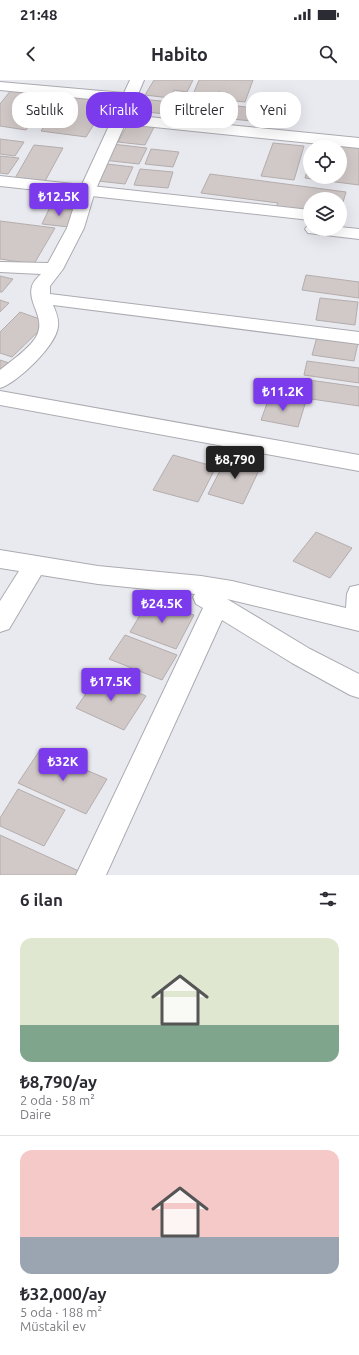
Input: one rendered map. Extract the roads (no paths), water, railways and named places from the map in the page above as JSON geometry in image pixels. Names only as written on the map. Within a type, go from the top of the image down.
[{"type":"street","points":[[4,80],[0,86],[86,94]]},
{"type":"street","points":[[132,92],[137,80]]},
{"type":"street","points":[[152,122],[359,142]]},
{"type":"street","points":[[0,381],[25,360],[45,339],[49,327],[48,314],[41,298],[41,286],[54,270],[71,236],[85,197],[115,128]]},
{"type":"street","points":[[0,181],[85,197],[303,228]]},
{"type":"street","points":[[0,196],[85,197],[303,214]]},
{"type":"street","points":[[347,219],[359,221]]},
{"type":"street","points":[[347,233],[359,234]]},
{"type":"street","points":[[0,267],[54,270]]},
{"type":"street","points":[[41,298],[359,338]]},
{"type":"street","points":[[0,398],[359,463]]},
{"type":"street","points":[[0,559],[98,576],[201,584],[358,620],[359,594]]},
{"type":"street","points":[[0,622],[35,565]]},
{"type":"street","points":[[201,584],[203,594],[207,599],[301,656],[359,687]]},
{"type":"street","points":[[91,875],[217,605]]}]
